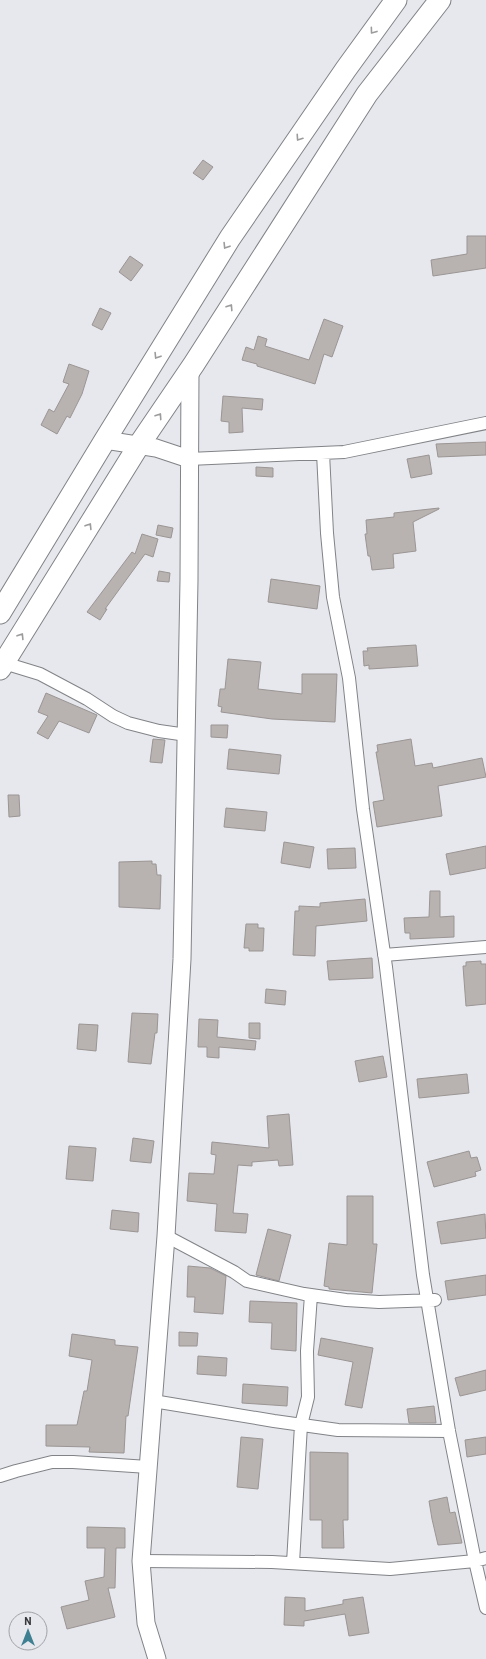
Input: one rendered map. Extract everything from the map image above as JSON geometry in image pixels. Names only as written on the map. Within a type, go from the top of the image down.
[{"type":"highway","points":[[0,613],[230,238],[346,69],[396,0]]},
{"type":"highway","points":[[2,666],[139,445],[190,371],[367,94],[440,0]]},
{"type":"street","points":[[157,1659],[146,1623],[141,1561],[166,1236],[182,959],[187,736],[190,371]]},
{"type":"street","points":[[105,440],[156,448],[189,459],[344,452],[486,423]]},
{"type":"street","points":[[323,453],[327,533],[333,597],[349,678],[363,809],[384,955],[423,1275],[449,1431],[480,1559],[486,1608]]},
{"type":"street","points":[[2,666],[40,674],[128,723],[187,736]]},
{"type":"street","points":[[384,955],[486,947]]},
{"type":"street","points":[[166,1236],[234,1272],[247,1281],[311,1295],[379,1302],[435,1300]]},
{"type":"street","points":[[293,1564],[302,1425],[308,1397],[307,1351],[311,1295]]},
{"type":"street","points":[[153,1401],[338,1430],[449,1431]]},
{"type":"street","points":[[0,1476],[52,1462],[148,1467]]},
{"type":"street","points":[[141,1561],[293,1564],[390,1568],[480,1559]]},
{"type":"building","points":[[203,160],[213,167],[203,180],[193,173]]},
{"type":"building","points":[[467,236],[486,236],[486,268],[433,276],[431,260],[467,254]]},
{"type":"building","points":[[130,256],[143,265],[131,281],[119,272]]},
{"type":"building","points":[[100,308],[111,313],[102,330],[92,325]]},
{"type":"building","points":[[324,319],[343,326],[332,357],[324,354],[315,384],[242,360],[246,347],[254,350],[258,336],[267,339],[265,346],[309,360]]},
{"type":"building","points":[[69,364],[89,371],[82,394],[70,418],[67,416],[57,434],[41,425],[49,409],[54,412],[69,384],[63,382]]},
{"type":"building","points":[[223,396],[263,399],[262,410],[242,408],[243,432],[229,433],[229,422],[221,421]]},
{"type":"building","points":[[486,442],[486,455],[438,457],[436,444]]},
{"type":"building","points":[[429,455],[432,474],[411,478],[407,459]]},
{"type":"building","points":[[256,467],[273,468],[273,477],[256,476]]},
{"type":"building","points":[[439,508],[413,522],[416,551],[393,554],[394,568],[372,570],[370,556],[368,556],[365,534],[367,534],[366,520],[394,517],[394,513]]},
{"type":"building","points":[[158,525],[173,528],[171,538],[156,535]]},
{"type":"building","points":[[142,534],[158,539],[153,557],[145,554],[105,609],[107,609],[100,620],[87,612],[132,552],[135,554]]},
{"type":"building","points":[[159,571],[170,573],[169,582],[157,581]]},
{"type":"building","points":[[271,579],[320,586],[317,609],[268,602]]},
{"type":"building","points":[[416,645],[418,666],[369,669],[369,665],[364,666],[363,651],[368,651],[367,648]]},
{"type":"building","points":[[228,659],[261,662],[258,689],[302,694],[302,674],[337,674],[335,722],[272,719],[221,712],[222,707],[218,706],[220,689],[225,689]]},
{"type":"building","points":[[46,693],[97,715],[89,733],[59,721],[48,739],[37,733],[48,716],[38,712]]},
{"type":"building","points":[[211,725],[228,725],[227,738],[211,737]]},
{"type":"building","points":[[153,739],[165,740],[162,763],[150,762]]},
{"type":"building","points":[[411,739],[415,766],[432,763],[433,768],[482,758],[486,777],[438,786],[442,816],[377,827],[373,802],[384,800],[376,752],[378,752],[377,745]]},
{"type":"building","points":[[229,749],[281,755],[279,774],[227,769]]},
{"type":"building","points":[[8,795],[19,795],[20,816],[9,817]]},
{"type":"building","points":[[226,808],[267,812],[265,831],[224,827]]},
{"type":"building","points":[[284,842],[314,847],[310,868],[281,863]]},
{"type":"building","points":[[486,846],[486,868],[450,875],[446,854]]},
{"type":"building","points":[[355,848],[356,868],[328,869],[327,849]]},
{"type":"building","points":[[152,861],[152,864],[156,864],[157,875],[161,875],[160,909],[119,907],[119,862]]},
{"type":"building","points":[[430,891],[440,891],[440,917],[454,916],[454,937],[410,939],[410,933],[405,933],[404,918],[429,917]]},
{"type":"building","points":[[365,899],[367,921],[316,926],[315,956],[293,955],[295,911],[299,911],[299,906],[320,907],[320,903]]},
{"type":"building","points":[[246,924],[258,924],[258,928],[264,928],[263,951],[249,951],[249,948],[244,948]]},
{"type":"building","points":[[372,958],[373,978],[329,980],[327,961]]},
{"type":"building","points":[[481,961],[481,964],[486,964],[486,1004],[466,1006],[463,966],[466,966],[466,962]]},
{"type":"building","points":[[266,989],[286,991],[285,1005],[265,1003]]},
{"type":"building","points":[[132,1013],[158,1014],[157,1033],[155,1033],[151,1064],[128,1062]]},
{"type":"building","points":[[199,1019],[218,1020],[217,1037],[256,1041],[255,1050],[219,1047],[219,1058],[207,1057],[207,1047],[198,1047]]},
{"type":"building","points":[[249,1023],[260,1023],[260,1039],[249,1038]]},
{"type":"building","points":[[79,1024],[98,1025],[96,1051],[77,1049]]},
{"type":"building","points":[[383,1056],[387,1077],[359,1082],[355,1061]]},
{"type":"building","points":[[467,1074],[469,1093],[419,1098],[417,1079]]},
{"type":"building","points":[[289,1114],[293,1165],[279,1166],[278,1160],[252,1162],[252,1166],[238,1165],[233,1213],[248,1214],[246,1233],[215,1231],[217,1204],[187,1201],[189,1173],[214,1174],[216,1155],[211,1154],[212,1142],[269,1148],[267,1116]]},
{"type":"building","points":[[133,1138],[154,1141],[151,1163],[130,1161]]},
{"type":"building","points":[[69,1146],[96,1148],[93,1181],[66,1179]]},
{"type":"building","points":[[469,1151],[471,1158],[477,1157],[481,1170],[475,1172],[476,1176],[434,1187],[427,1162]]},
{"type":"building","points":[[347,1196],[373,1196],[373,1244],[377,1244],[372,1293],[329,1289],[329,1287],[324,1286],[329,1243],[347,1245]]},
{"type":"building","points":[[112,1210],[139,1213],[138,1232],[110,1229]]},
{"type":"building","points":[[485,1214],[486,1238],[441,1244],[437,1222]]},
{"type":"building","points":[[268,1229],[291,1235],[279,1281],[256,1275]]},
{"type":"building","points":[[188,1266],[210,1268],[226,1276],[223,1314],[194,1312],[195,1297],[187,1297]]},
{"type":"building","points":[[486,1275],[486,1295],[448,1300],[445,1281]]},
{"type":"building","points":[[250,1301],[297,1303],[296,1351],[271,1349],[272,1323],[249,1322]]},
{"type":"building","points":[[179,1332],[198,1333],[197,1346],[179,1346]]},
{"type":"building","points":[[72,1334],[115,1340],[115,1345],[138,1347],[128,1416],[126,1416],[124,1453],[89,1452],[90,1447],[46,1446],[46,1425],[77,1425],[84,1391],[87,1391],[92,1360],[69,1356]]},
{"type":"building","points":[[321,1338],[373,1348],[362,1408],[345,1405],[353,1362],[318,1355]]},
{"type":"building","points":[[198,1356],[227,1358],[226,1376],[197,1374]]},
{"type":"building","points":[[486,1370],[486,1390],[460,1396],[455,1378]]},
{"type":"building","points":[[243,1384],[288,1387],[287,1406],[242,1403]]},
{"type":"building","points":[[434,1406],[436,1423],[409,1423],[407,1409]]},
{"type":"building","points":[[241,1437],[263,1439],[258,1489],[237,1487]]},
{"type":"building","points":[[486,1437],[486,1454],[467,1457],[465,1440]]},
{"type":"building","points":[[310,1452],[348,1453],[348,1520],[343,1520],[344,1548],[322,1548],[322,1520],[310,1520]]},
{"type":"building","points":[[447,1497],[450,1513],[455,1512],[462,1543],[438,1545],[429,1501]]},
{"type":"building","points":[[87,1527],[125,1528],[125,1548],[116,1548],[115,1588],[108,1588],[115,1617],[67,1629],[61,1607],[89,1600],[85,1581],[104,1577],[105,1548],[87,1548]]},
{"type":"building","points":[[285,1597],[305,1598],[305,1611],[343,1604],[343,1600],[363,1597],[369,1633],[349,1636],[345,1614],[304,1621],[304,1626],[284,1625]]}]
